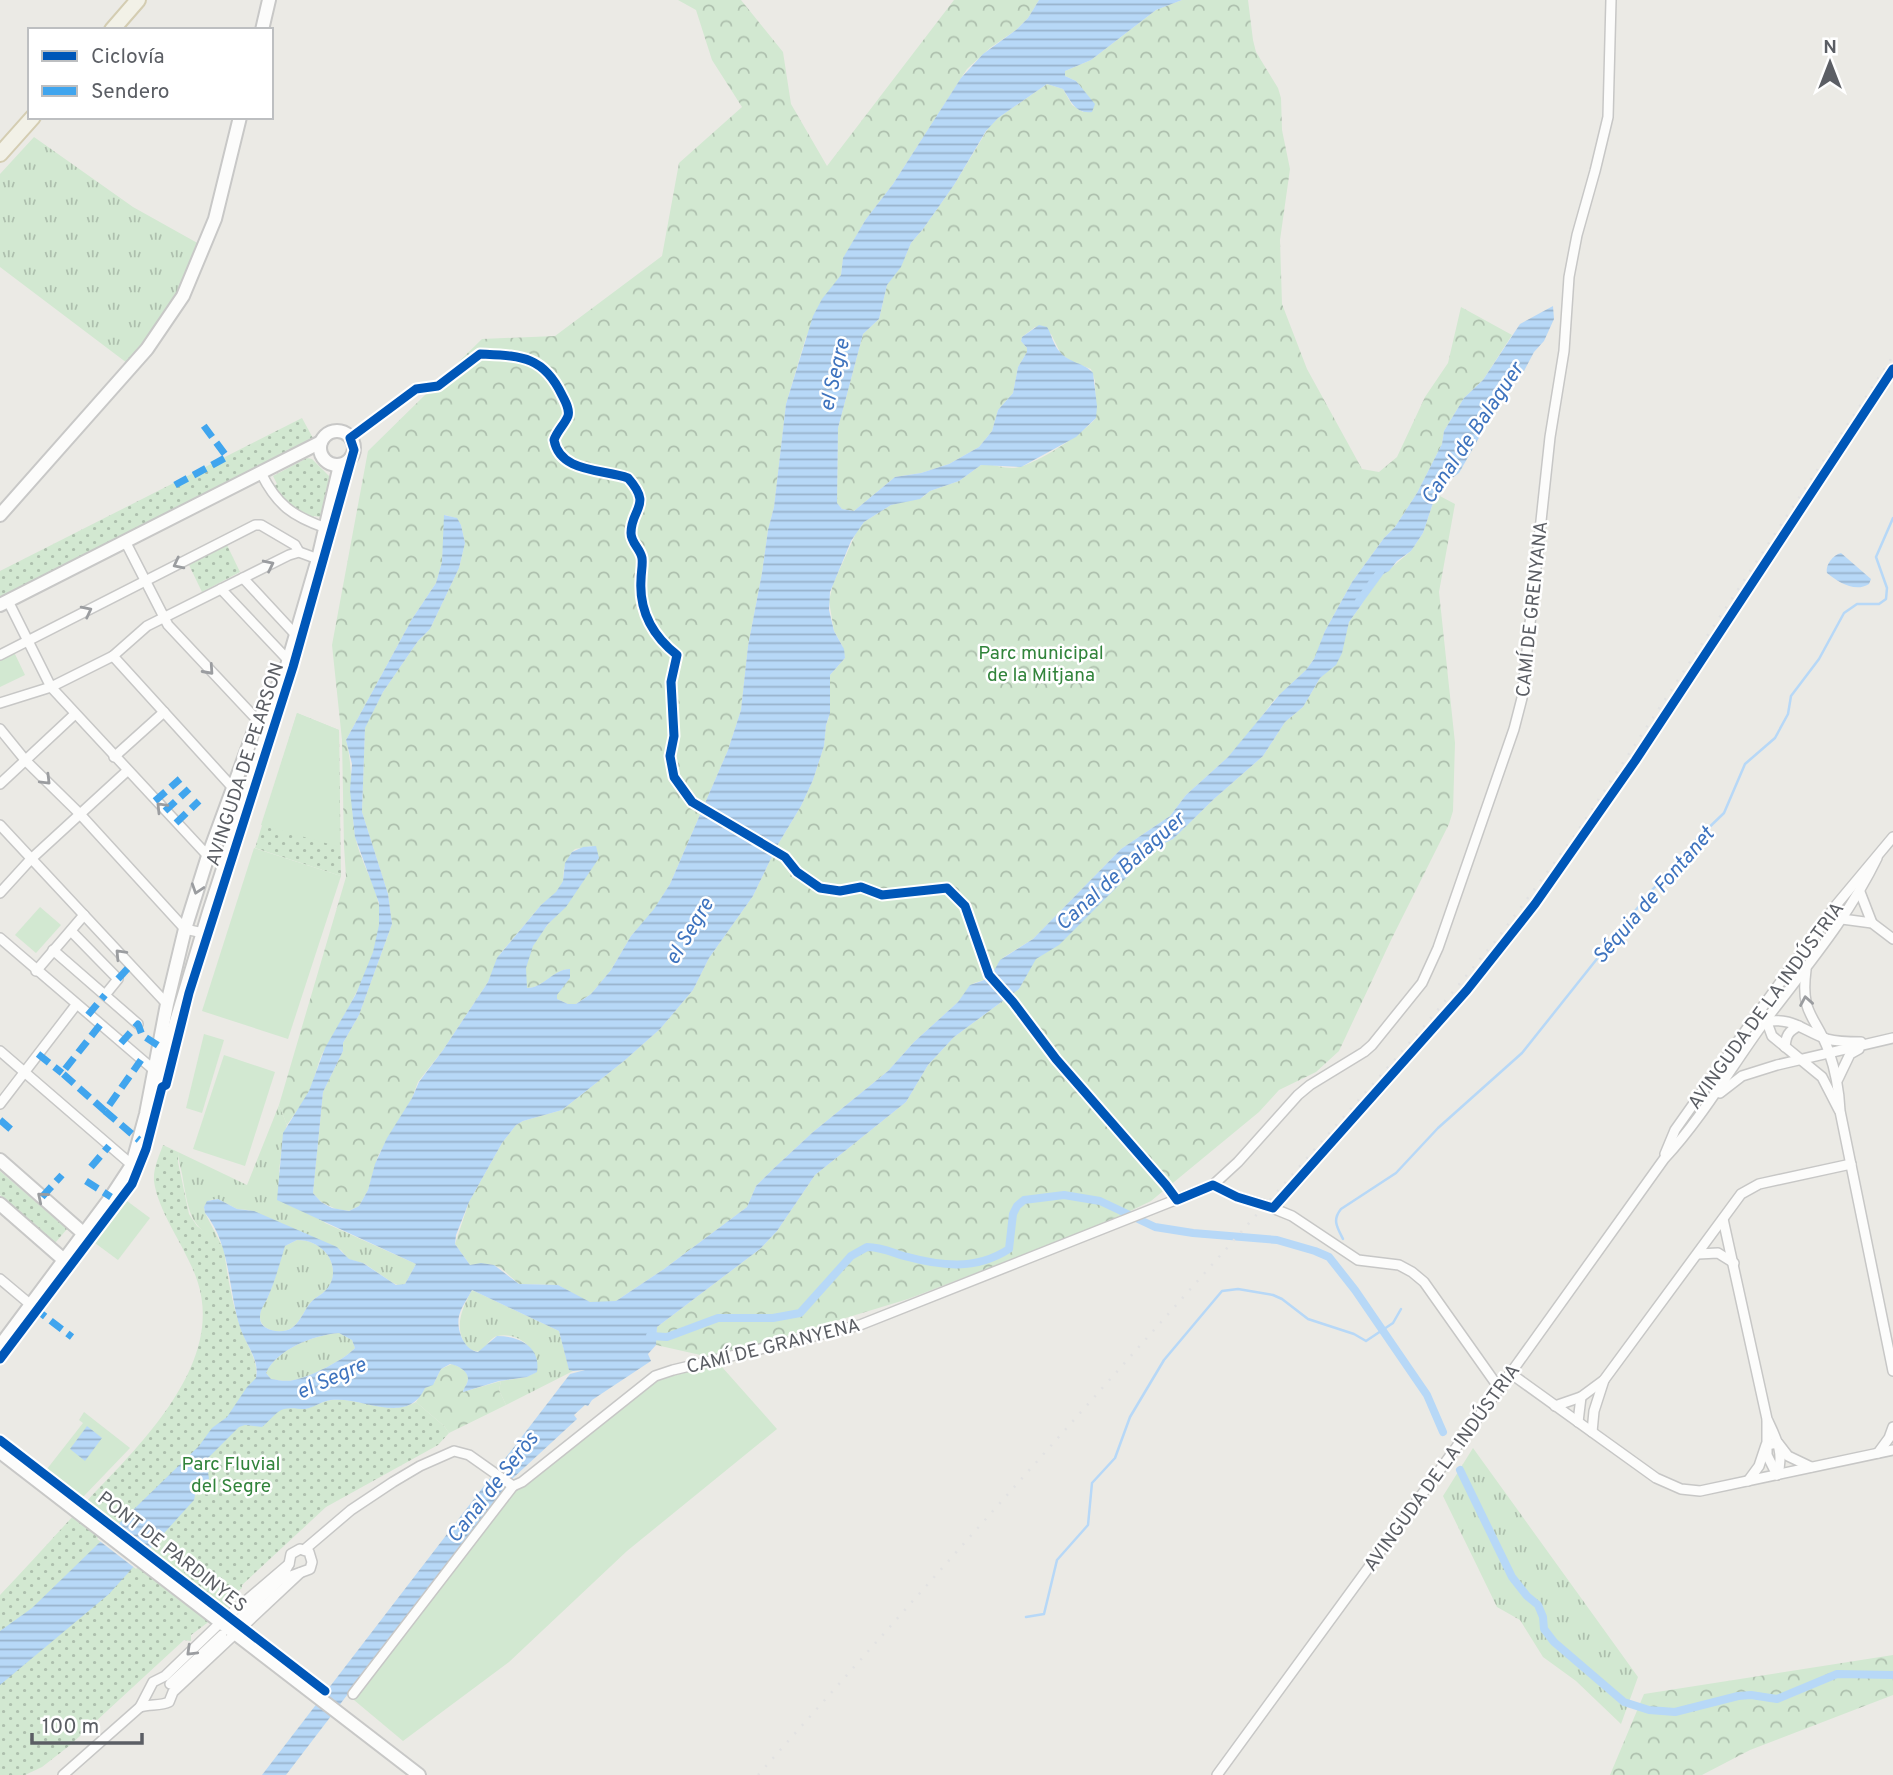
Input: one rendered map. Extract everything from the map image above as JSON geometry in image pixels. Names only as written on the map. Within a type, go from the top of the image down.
[{"type":"main road","points":[[114,28],[138,0]]},
{"type":"main road","points":[[0,154],[31,119]]},
{"type":"street","points":[[262,28],[269,0]]},
{"type":"street","name":"CAMÍ DE GRENYANA","points":[[1260,1136],[1304,1090],[1364,1052],[1422,983],[1452,912],[1514,729],[1527,667],[1548,450],[1564,351],[1569,277],[1577,235],[1608,117],[1611,0]]},
{"type":"street","points":[[0,514],[144,353],[183,296],[215,219],[240,119]]},
{"type":"street","points":[[225,864],[208,856],[51,687],[28,641],[4,603],[318,447],[333,432],[344,433],[354,445],[352,455],[340,465],[326,461],[318,447]]},
{"type":"street","name":"AVINGUDA DE PEARSON","points":[[157,1073],[168,1000],[185,929],[233,788],[283,676],[318,559],[340,465]]},
{"type":"street","points":[[261,473],[269,490],[285,508],[326,528]]},
{"type":"street","points":[[0,655],[258,524],[295,544],[299,552]]},
{"type":"street","points":[[125,541],[168,625],[264,723]]},
{"type":"street","points":[[0,703],[51,687],[113,656],[147,626],[289,555],[299,552],[318,559]]},
{"type":"street","points":[[243,578],[295,634]]},
{"type":"street","points":[[221,589],[288,660]]},
{"type":"street","points":[[113,656],[233,788]]},
{"type":"street","points":[[114,757],[164,712]]},
{"type":"street","points":[[0,784],[75,714]]},
{"type":"street","name":"AVINGUDA DE PEARSON","points":[[157,1073],[183,1002],[264,723]]},
{"type":"street","points":[[0,729],[26,761],[79,813],[185,929],[203,933]]},
{"type":"street","points":[[0,893],[31,859],[127,771]]},
{"type":"street","points":[[0,825],[168,1000],[175,1004],[183,1002]]},
{"type":"street","name":"AVINGUDA DE LA INDÚSTRIA","points":[[1664,1159],[1675,1130],[1748,1027],[1837,904],[1893,837]]},
{"type":"street","name":"AVINGUDA DE LA INDÚSTRIA","points":[[1217,1775],[1664,1159],[1686,1135],[1765,1022],[1807,968],[1860,892],[1877,858]]},
{"type":"street","points":[[1860,892],[1872,923]]},
{"type":"street","points":[[36,971],[84,915]]},
{"type":"street","points":[[1842,919],[1872,923],[1893,939]]},
{"type":"street","points":[[71,930],[118,979],[105,995]]},
{"type":"street","points":[[0,938],[157,1073],[132,1165],[32,1306],[0,1346]]},
{"type":"street","points":[[53,950],[138,1024]]},
{"type":"street","points":[[1807,968],[1804,987],[1806,1006],[1830,1053],[1838,1080],[1840,1111],[1850,1164],[1893,1371]]},
{"type":"street","points":[[168,1000],[177,1020]]},
{"type":"street","points":[[0,1104],[76,1005]]},
{"type":"street","points":[[1764,1005],[1765,1022],[1772,1036],[1815,1069],[1840,1111]]},
{"type":"street","points":[[1748,1027],[1777,1019],[1843,1042],[1877,1041]]},
{"type":"street","points":[[1785,1047],[1790,1030],[1799,1026]]},
{"type":"street","points":[[1713,1098],[1742,1076],[1893,1038]]},
{"type":"street","points":[[1838,1080],[1850,1054],[1877,1041]]},
{"type":"street","points":[[0,1051],[132,1165]]},
{"type":"street","points":[[1825,1083],[1838,1080]]},
{"type":"street","name":"CAMÍ DE GRANYENA","points":[[353,1694],[512,1485],[522,1482],[655,1376],[860,1325],[1213,1185],[1238,1162],[1260,1136]]},
{"type":"street","points":[[0,1160],[83,1233]]},
{"type":"street","points":[[1555,1406],[1581,1397],[1604,1380],[1741,1194],[1749,1188],[1850,1164]]},
{"type":"street","points":[[1213,1185],[1237,1197],[1292,1216],[1358,1260],[1392,1263],[1412,1272],[1424,1282],[1499,1388]]},
{"type":"street","points":[[0,1203],[64,1260]]},
{"type":"street","points":[[1723,1219],[1767,1419],[1768,1459],[1777,1475]]},
{"type":"street","points":[[1698,1254],[1718,1252],[1734,1263]]},
{"type":"street","points":[[0,1279],[32,1306]]},
{"type":"street","points":[[1510,1373],[1656,1478],[1681,1489],[1700,1491],[1893,1450]]},
{"type":"street","points":[[1592,1432],[1594,1411],[1604,1380]]},
{"type":"street","points":[[1578,1422],[1581,1397]]},
{"type":"street","points":[[1578,1422],[1594,1411]]},
{"type":"street","points":[[1767,1419],[1788,1456],[1813,1468]]},
{"type":"street","points":[[1878,1453],[1893,1427]]},
{"type":"street","points":[[1766,1445],[1779,1443]]},
{"type":"street","points":[[1777,1475],[1781,1460],[1779,1443]]},
{"type":"street","points":[[1748,1481],[1759,1466],[1766,1445]]},
{"type":"street","name":"PONT DE PARDINYES","points":[[0,1451],[220,1626],[236,1634],[419,1775]]},
{"type":"street","points":[[307,1552],[316,1540],[351,1510],[393,1482],[454,1451],[469,1455],[512,1485]]},
{"type":"street","points":[[240,1618],[280,1580],[291,1554],[297,1550],[307,1552]]},
{"type":"street","points":[[280,1580],[310,1569],[312,1562],[307,1552]]},
{"type":"street","points":[[64,1775],[140,1707],[153,1682],[160,1680],[289,1564]]},
{"type":"street","points":[[289,1564],[293,1570],[300,1573]]},
{"type":"street","points":[[172,1688],[236,1634],[300,1573]]},
{"type":"street","points":[[140,1707],[166,1704],[171,1699],[172,1688],[220,1626]]},
{"type":"street","points":[[160,1680],[172,1688]]},
{"type":"street","points":[[148,1692],[155,1704]]},
{"type":"green space","points":[[678,0],[741,0],[783,52],[791,104],[827,166],[954,0],[1039,0],[1028,18],[1016,30],[990,48],[967,69],[893,184],[866,219],[843,259],[841,275],[806,337],[786,404],[774,507],[748,646],[741,710],[728,750],[670,884],[654,910],[631,936],[611,970],[591,994],[576,1004],[568,1004],[557,999],[556,995],[570,978],[570,969],[559,972],[539,985],[527,988],[525,972],[535,942],[580,886],[588,870],[592,846],[575,849],[564,868],[563,881],[556,893],[541,905],[500,954],[488,982],[443,1050],[418,1082],[412,1098],[378,1156],[368,1190],[359,1206],[349,1211],[336,1209],[321,1202],[313,1193],[323,1092],[343,1051],[343,1043],[359,1015],[392,924],[388,894],[362,812],[365,727],[383,692],[418,641],[430,629],[459,568],[465,543],[461,525],[456,518],[445,515],[442,562],[436,583],[412,619],[346,740],[355,835],[377,897],[380,922],[377,941],[363,980],[323,1053],[308,1094],[287,1125],[279,1105],[346,877],[342,740],[332,645],[368,451],[482,339],[555,336],[662,256],[679,163],[742,107],[712,60],[696,10]]},
{"type":"green space","name":"Parc municipal de la Mitjana","points":[[1182,0],[1248,0],[1256,52],[1278,88],[1281,98],[1282,130],[1290,169],[1280,240],[1282,304],[1307,369],[1362,469],[1379,472],[1397,457],[1425,397],[1448,363],[1461,307],[1512,335],[1483,380],[1464,398],[1444,431],[1442,444],[1417,493],[1395,527],[1352,582],[1325,631],[1316,656],[1306,670],[1274,700],[1228,757],[1186,795],[1170,816],[1121,849],[1033,939],[1004,957],[990,978],[974,983],[888,1071],[813,1132],[772,1170],[756,1186],[747,1207],[616,1301],[586,1301],[558,1285],[519,1284],[501,1268],[490,1264],[470,1265],[455,1244],[469,1202],[502,1143],[516,1125],[523,1121],[562,1110],[660,1029],[693,990],[709,958],[753,896],[777,846],[801,806],[824,746],[829,717],[830,675],[845,658],[842,645],[834,631],[829,601],[833,584],[856,533],[864,522],[891,505],[923,497],[930,491],[959,481],[981,465],[1014,468],[1033,462],[1070,440],[1096,418],[1095,381],[1091,369],[1072,362],[1061,354],[1051,334],[1035,327],[1022,337],[1021,341],[1027,352],[1018,367],[1013,393],[998,410],[992,431],[979,447],[949,464],[921,473],[895,477],[854,511],[842,509],[837,503],[838,428],[863,334],[879,319],[887,285],[911,243],[954,185],[989,127],[1047,84],[1063,89],[1072,105],[1083,112],[1094,104],[1076,81],[1065,76],[1065,71],[1091,60],[1156,10]]},
{"type":"green space","points":[[34,137],[133,207],[201,245],[168,307],[127,363],[0,267],[0,174]]},
{"type":"green space","points":[[302,418],[314,440],[0,599],[0,571]]},
{"type":"green space","points":[[307,458],[312,459],[332,479],[321,517],[314,516],[313,519],[292,508],[272,487],[277,484],[273,476]]},
{"type":"green space","points":[[1436,494],[1455,504],[1439,592],[1455,743],[1453,811],[1339,1051],[1316,1072],[1279,1090],[1259,1112],[1151,1201],[1099,1226],[908,1299],[714,1358],[656,1345],[657,1327],[760,1249],[777,1231],[815,1175],[906,1102],[928,1065],[954,1037],[1019,989],[1035,959],[1059,944],[1151,850],[1173,839],[1263,756],[1285,722],[1303,707],[1320,678],[1338,661],[1349,622],[1362,604],[1365,592],[1378,577],[1411,551],[1423,533]]},
{"type":"green space","points":[[226,543],[240,572],[202,592],[188,563]]},
{"type":"green space","points":[[14,652],[25,675],[0,687],[0,659]]},
{"type":"green space","points":[[297,713],[339,730],[341,876],[255,848]]},
{"type":"green space","points":[[297,713],[339,730],[340,847],[261,825]]},
{"type":"green space","points":[[254,848],[341,876],[288,1039],[202,1011]]},
{"type":"green space","points":[[40,907],[61,925],[36,953],[15,935]]},
{"type":"green space","points":[[204,1034],[224,1040],[202,1113],[186,1108]]},
{"type":"green space","points":[[224,1055],[275,1072],[245,1166],[193,1149]]},
{"type":"green space","points":[[279,1105],[287,1125],[279,1172],[325,1223],[416,1264],[405,1284],[400,1286],[393,1283],[365,1264],[348,1259],[341,1250],[218,1199],[210,1200],[204,1207],[221,1244],[197,1225],[187,1201],[178,1152],[247,1185]]},
{"type":"green space","name":"Parc Fluvial del Segre","points":[[163,1145],[178,1152],[189,1214],[197,1226],[221,1244],[224,1250],[235,1308],[242,1333],[254,1358],[256,1378],[304,1409],[332,1400],[396,1408],[416,1402],[449,1433],[438,1445],[326,1507],[242,1585],[230,1598],[234,1603],[191,1635],[191,1641],[184,1640],[69,1746],[42,1767],[25,1775],[0,1775],[0,1595],[151,1430],[188,1374],[199,1344],[203,1314],[198,1283],[161,1206],[154,1181],[155,1167]]},
{"type":"green space","points":[[0,1171],[67,1229],[55,1243],[0,1195]]},
{"type":"green space","points":[[127,1201],[150,1218],[118,1260],[95,1243]]},
{"type":"green space","points":[[297,1240],[313,1243],[326,1253],[333,1267],[333,1277],[329,1287],[312,1301],[293,1327],[284,1331],[268,1329],[261,1321],[261,1311],[285,1246]]},
{"type":"green space","points":[[472,1290],[559,1331],[569,1369],[573,1371],[506,1405],[499,1390],[501,1381],[527,1377],[536,1372],[535,1357],[527,1344],[505,1335],[495,1337],[481,1352],[470,1350],[461,1335],[460,1320]]},
{"type":"green space","points":[[339,1333],[352,1340],[355,1348],[335,1363],[291,1381],[271,1379],[266,1373],[271,1364],[287,1350],[308,1340]]},
{"type":"green space","points":[[714,1358],[777,1429],[627,1551],[509,1662],[403,1741],[348,1695],[516,1489],[648,1383],[673,1370]]},
{"type":"green space","points":[[452,1364],[461,1368],[468,1376],[463,1392],[501,1381],[499,1390],[506,1405],[449,1433],[416,1402],[425,1388],[434,1383],[441,1369]]},
{"type":"green space","points":[[84,1412],[130,1448],[83,1497],[47,1469],[83,1423],[79,1420]]},
{"type":"green space","points":[[1473,1448],[1638,1677],[1621,1724],[1576,1681],[1543,1657],[1520,1620],[1497,1607],[1443,1496]]},
{"type":"green space","points":[[1893,1655],[1893,1695],[1750,1750],[1702,1775],[1610,1775],[1644,1694]]},
{"type":"water","points":[[1039,0],[1182,0],[1156,10],[1091,60],[1065,71],[1065,76],[1076,81],[1095,104],[1092,112],[1077,109],[1063,89],[1047,84],[998,118],[986,131],[954,185],[911,243],[901,267],[887,285],[879,319],[863,334],[838,428],[837,503],[842,509],[854,511],[895,477],[921,473],[949,464],[979,447],[992,431],[998,410],[1013,393],[1018,367],[1027,352],[1021,341],[1022,337],[1039,325],[1047,327],[1064,356],[1093,373],[1096,418],[1076,437],[1021,467],[981,465],[959,481],[930,491],[920,499],[891,505],[864,522],[851,541],[830,592],[829,610],[845,658],[830,675],[830,713],[824,746],[801,806],[777,846],[753,896],[709,958],[693,990],[660,1029],[562,1110],[523,1121],[516,1125],[502,1143],[469,1202],[456,1235],[455,1244],[470,1265],[494,1265],[519,1284],[558,1285],[590,1302],[616,1301],[747,1207],[756,1186],[772,1170],[813,1132],[888,1071],[914,1042],[958,1002],[970,985],[990,978],[1000,960],[1033,939],[1121,849],[1170,816],[1186,795],[1228,757],[1280,694],[1314,659],[1325,631],[1352,582],[1395,527],[1417,493],[1442,444],[1444,431],[1464,398],[1483,380],[1520,324],[1553,306],[1554,319],[1544,341],[1534,352],[1524,371],[1506,390],[1459,473],[1436,494],[1423,533],[1411,551],[1378,577],[1365,592],[1362,604],[1349,622],[1342,653],[1336,665],[1320,678],[1303,707],[1285,722],[1263,756],[1173,839],[1151,850],[1059,945],[1036,959],[1019,989],[954,1037],[928,1065],[906,1102],[815,1175],[777,1231],[760,1249],[657,1327],[656,1345],[648,1354],[651,1361],[592,1400],[588,1406],[585,1405],[574,1415],[577,1419],[513,1478],[286,1775],[262,1775],[570,1374],[585,1370],[569,1370],[559,1331],[472,1290],[458,1321],[465,1343],[478,1352],[497,1336],[514,1338],[532,1350],[536,1356],[537,1372],[527,1377],[499,1381],[463,1392],[468,1379],[466,1372],[450,1364],[441,1369],[433,1385],[425,1388],[417,1400],[407,1406],[383,1407],[331,1400],[305,1409],[281,1410],[262,1427],[239,1427],[208,1458],[209,1479],[196,1491],[194,1500],[109,1594],[0,1685],[0,1631],[32,1608],[199,1446],[212,1428],[227,1417],[256,1378],[256,1364],[240,1327],[220,1239],[205,1213],[207,1201],[218,1199],[237,1209],[254,1211],[337,1247],[349,1259],[363,1263],[396,1285],[405,1284],[416,1264],[277,1200],[283,1133],[309,1091],[325,1048],[356,994],[373,952],[379,925],[379,903],[355,837],[350,790],[352,764],[346,740],[412,619],[436,583],[442,562],[444,515],[457,518],[461,525],[465,543],[459,568],[430,629],[418,641],[383,692],[365,728],[362,812],[388,894],[392,924],[359,1015],[343,1043],[343,1051],[323,1092],[313,1193],[321,1202],[332,1208],[349,1211],[359,1206],[368,1190],[375,1164],[387,1138],[419,1082],[488,982],[497,958],[541,905],[556,892],[563,881],[565,863],[572,852],[583,847],[596,846],[599,858],[566,907],[548,924],[533,946],[526,968],[527,988],[538,985],[558,972],[570,969],[570,978],[557,995],[557,999],[568,1004],[576,1004],[591,994],[611,970],[631,936],[654,909],[670,884],[728,750],[741,710],[748,646],[774,507],[786,404],[813,316],[822,299],[841,275],[843,258],[866,219],[893,184],[961,78],[983,54],[1028,18]],"holes":[[[297,1240],[313,1243],[326,1253],[333,1267],[333,1277],[329,1287],[312,1301],[293,1327],[284,1331],[273,1331],[263,1326],[261,1311],[273,1285],[285,1246]],[[339,1333],[352,1340],[355,1348],[335,1363],[291,1381],[271,1379],[266,1373],[271,1364],[287,1350],[308,1340]]]},
{"type":"water","points":[[1841,553],[1871,579],[1869,584],[1852,587],[1827,573],[1830,561]]},
{"type":"water","points":[[87,1426],[102,1438],[85,1461],[70,1449]]},
{"type":"pier","points":[[113,1523],[152,1552],[136,1569],[97,1539]]},
{"type":"waterway","name":"Séquia de Fontanet","points":[[1343,1239],[1336,1220],[1341,1209],[1396,1173],[1438,1128],[1522,1053],[1651,891],[1724,813],[1745,764],[1775,738],[1788,714],[1791,696],[1819,659],[1844,613],[1857,604],[1879,604],[1886,599],[1887,588],[1876,557],[1893,518]]},
{"type":"waterway","name":"Canal de Balaguer","points":[[1359,601],[1380,572]]},
{"type":"waterway","points":[[650,1336],[667,1337],[718,1318],[773,1318],[800,1313],[851,1256],[867,1247],[945,1264],[983,1261],[1009,1249],[1013,1214],[1024,1200],[1064,1195],[1100,1201],[1155,1227],[1277,1240],[1329,1257],[1427,1395],[1443,1432]]},
{"type":"waterway","name":"Séquia de Fontanet","points":[[1026,1617],[1044,1614],[1057,1560],[1088,1525],[1092,1483],[1115,1458],[1130,1417],[1164,1360],[1222,1291],[1238,1289],[1273,1295],[1308,1319],[1354,1334],[1366,1341],[1393,1323],[1401,1309]]},
{"type":"waterway","points":[[1460,1470],[1512,1577],[1538,1605],[1544,1629],[1554,1642],[1624,1702],[1649,1710],[1675,1712],[1738,1696],[1777,1699],[1837,1674],[1893,1675]]},
{"type":"railway","points":[[758,1775],[1420,1031],[1497,939],[1575,835],[1893,356]]},
{"type":"marked path","points":[[175,485],[227,457],[201,422]]},
{"type":"marked path","points":[[155,801],[180,779]]},
{"type":"marked path","points":[[165,811],[189,789]]},
{"type":"marked path","points":[[176,823],[199,801]]},
{"type":"marked path","points":[[118,979],[131,965]]},
{"type":"marked path","points":[[88,1015],[105,995]]},
{"type":"marked path","points":[[121,1043],[138,1024],[142,1035],[159,1046]]},
{"type":"marked path","points":[[100,1025],[62,1073],[105,1111],[141,1060]]},
{"type":"marked path","points":[[38,1054],[62,1073]]},
{"type":"marked path","points":[[105,1111],[139,1140]]},
{"type":"marked path","points":[[0,1120],[14,1132]]},
{"type":"marked path","points":[[91,1167],[109,1146]]},
{"type":"marked path","points":[[42,1197],[62,1175]]},
{"type":"marked path","points":[[86,1181],[111,1197]]},
{"type":"marked path","points":[[34,1308],[72,1337]]},
{"type":"cycle path","points":[[0,1359],[132,1184],[146,1149],[162,1087],[166,1085],[189,993],[293,667],[354,450],[350,438],[416,389],[438,386],[480,354],[519,357],[547,372],[566,402],[568,411],[567,419],[554,440],[558,451],[573,464],[628,478],[639,495],[639,507],[631,533],[642,558],[642,602],[649,622],[661,640],[677,655],[671,682],[674,736],[670,756],[674,777],[692,802],[785,857],[797,872],[820,888],[840,891],[861,887],[882,895],[947,888],[965,906],[989,975],[1056,1059],[1177,1200],[1213,1185],[1237,1197],[1273,1208],[1467,990],[1535,904],[1635,761],[1893,369]]},
{"type":"cycle path","points":[[0,1440],[325,1691]]},
{"type":"water label","name":"el Segre","points":[[834,375]]},
{"type":"water label","name":"el Segre","points":[[689,931]]},
{"type":"water label","name":"el Segre","points":[[331,1378]]},
{"type":"water label","name":"Canal de Seròs","points":[[492,1487]]}]
